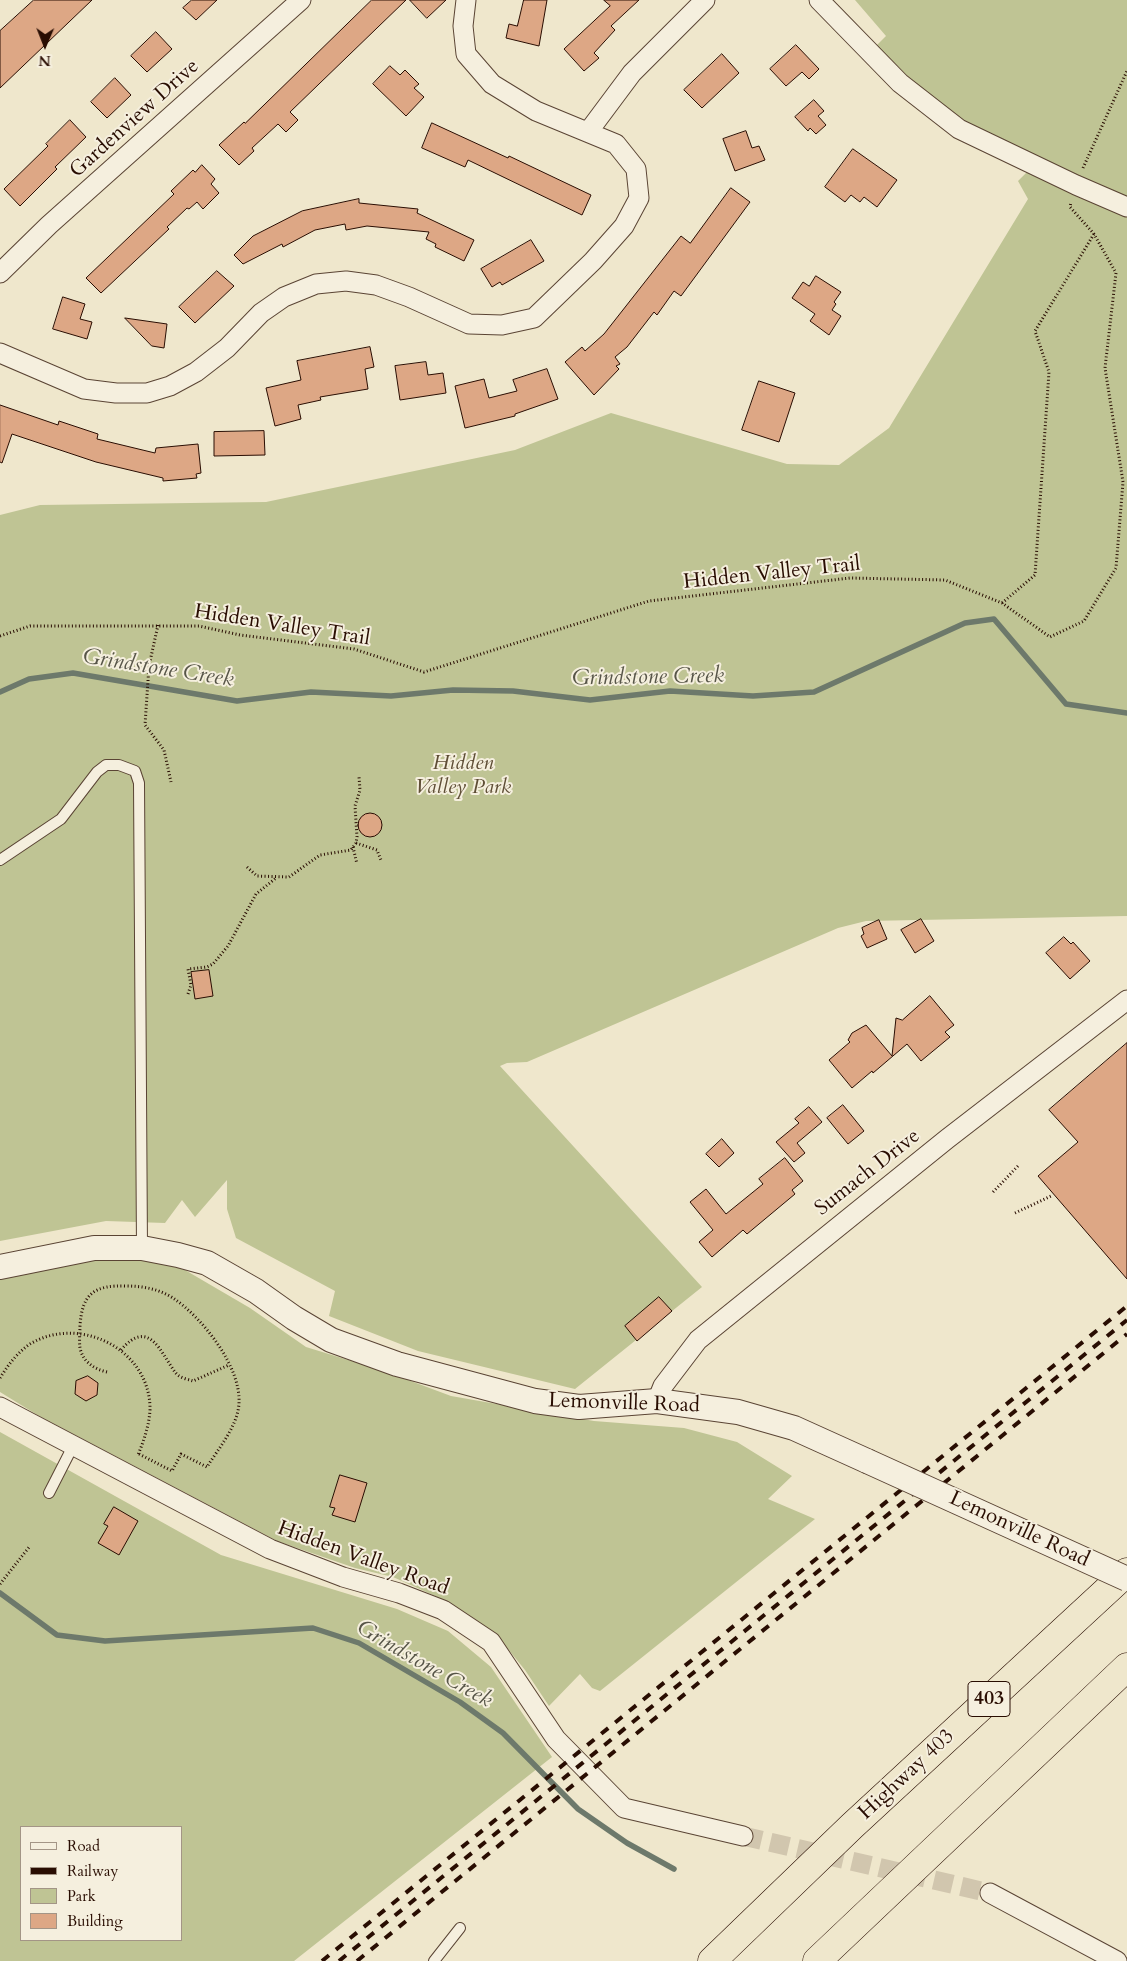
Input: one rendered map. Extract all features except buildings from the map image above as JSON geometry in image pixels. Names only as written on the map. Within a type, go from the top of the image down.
[{"type":"highway","name":"Highway 403","points":[[712,1961],[852,1826],[1127,1572]]},
{"type":"highway","points":[[818,1961],[1127,1667]]},
{"type":"street","name":"Gardenview Drive","points":[[0,273],[49,226],[301,0]]},
{"type":"street","points":[[0,353],[84,388],[147,393],[170,386],[196,372],[227,348],[261,313],[284,297],[316,284],[346,281],[376,285],[409,297],[469,324],[502,325],[534,318],[593,261],[624,226],[639,198],[636,168],[616,144],[536,111],[492,84],[466,54],[463,26],[466,0]]},
{"type":"street","points":[[588,132],[632,74],[705,0]]},
{"type":"street","points":[[819,0],[900,83],[959,129],[1076,185],[1127,207]]},
{"type":"street","name":"Sumach Drive","points":[[657,1401],[663,1386],[698,1340],[947,1139],[1127,1000]]},
{"type":"street","name":"Lemonville Road","points":[[0,1267],[94,1248],[142,1248],[207,1263],[256,1291],[294,1318],[331,1340],[398,1364],[535,1401],[579,1406],[657,1401],[738,1412],[794,1428],[1127,1580]]},
{"type":"street","name":"Hidden Valley Road","points":[[0,1407],[270,1549],[343,1577],[399,1593],[443,1610],[491,1642],[536,1712],[556,1739],[624,1808],[742,1836]]},
{"type":"street","points":[[990,1893],[1115,1960]]},
{"type":"lane","points":[[0,860],[61,819],[97,772],[106,765],[119,764],[135,771],[139,783],[142,1248]]},
{"type":"lane","points":[[49,1493],[73,1446]]},
{"type":"lane","points":[[434,1961],[460,1928]]},
{"type":"path","points":[[1076,185],[1127,71]]},
{"type":"path","name":"Hidden Valley Trail","points":[[0,636],[30,626],[199,626],[240,635],[354,649],[424,672],[649,601],[850,578],[945,580],[1002,602],[1050,637],[1084,621],[1116,568],[1122,482],[1105,368],[1116,273],[1094,234],[1070,207],[1076,185]]},
{"type":"path","points":[[1002,602],[1034,575],[1050,372],[1035,331],[1094,234]]},
{"type":"path","points":[[158,625],[149,666],[144,715],[145,725],[164,750],[171,782]]},
{"type":"path","points":[[357,864],[355,806],[360,790],[360,777]]},
{"type":"path","points":[[355,845],[377,850],[381,860]]},
{"type":"path","points":[[247,867],[257,876],[289,876],[320,855],[351,850],[355,845]]},
{"type":"path","points":[[188,994],[191,985],[188,969],[207,967],[213,964],[228,946],[256,894],[277,877]]},
{"type":"path","points":[[993,1192],[1019,1165]]},
{"type":"path","points":[[1015,1214],[1050,1196]]},
{"type":"path","points":[[107,1372],[93,1367],[83,1357],[80,1349],[81,1310],[84,1303],[94,1292],[112,1286],[148,1287],[172,1298],[192,1314],[221,1349],[237,1380],[239,1405],[235,1419],[207,1467],[182,1454],[172,1471],[138,1454]]},
{"type":"path","points":[[0,1378],[10,1362],[30,1344],[56,1334],[80,1333],[97,1337],[121,1350],[138,1370],[148,1396],[149,1422],[130,1476]]},
{"type":"path","points":[[121,1350],[126,1344],[138,1338],[153,1340],[163,1351],[176,1374],[193,1381],[229,1365]]},
{"type":"path","points":[[0,1584],[30,1546]]},
{"type":"green space","name":"Hidden Valley Park","points":[[855,0],[1127,0],[1127,916],[866,921],[838,928],[527,1062],[507,1063],[500,1066],[702,1287],[575,1389],[418,1351],[329,1316],[335,1291],[236,1238],[227,1209],[227,1180],[195,1217],[182,1200],[165,1223],[106,1221],[0,1241],[0,515],[40,505],[266,502],[515,450],[611,413],[787,464],[839,465],[889,428],[1028,199],[1018,181],[1029,170],[867,55],[886,36]]},
{"type":"green space","points":[[137,1255],[185,1270],[250,1308],[306,1347],[384,1371],[451,1396],[594,1421],[684,1428],[737,1442],[792,1476],[768,1499],[815,1519],[600,1691],[592,1688],[580,1674],[549,1706],[525,1670],[499,1638],[444,1600],[393,1577],[355,1568],[277,1541],[39,1416],[0,1392],[0,1278],[102,1257]]},
{"type":"green space","points":[[0,1432],[221,1555],[397,1609],[448,1631],[491,1667],[552,1757],[294,1961],[0,1961]]},
{"type":"waterway","name":"Grindstone Creek","points":[[0,692],[29,679],[73,673],[237,701],[311,692],[391,696],[453,690],[513,691],[590,700],[670,691],[753,696],[814,692],[965,623],[994,619],[1066,704],[1127,713]]},
{"type":"waterway","name":"Grindstone Creek","points":[[0,1593],[57,1635],[105,1641],[313,1628],[359,1643],[460,1702],[503,1733],[578,1809],[627,1843],[674,1869]]},
{"type":"tunnel","points":[[743,1836],[990,1893]]},
{"type":"railway","points":[[322,1961],[1127,1306]]},
{"type":"railway","points":[[339,1961],[1127,1320]]},
{"type":"railway","points":[[357,1961],[1127,1334]]}]
